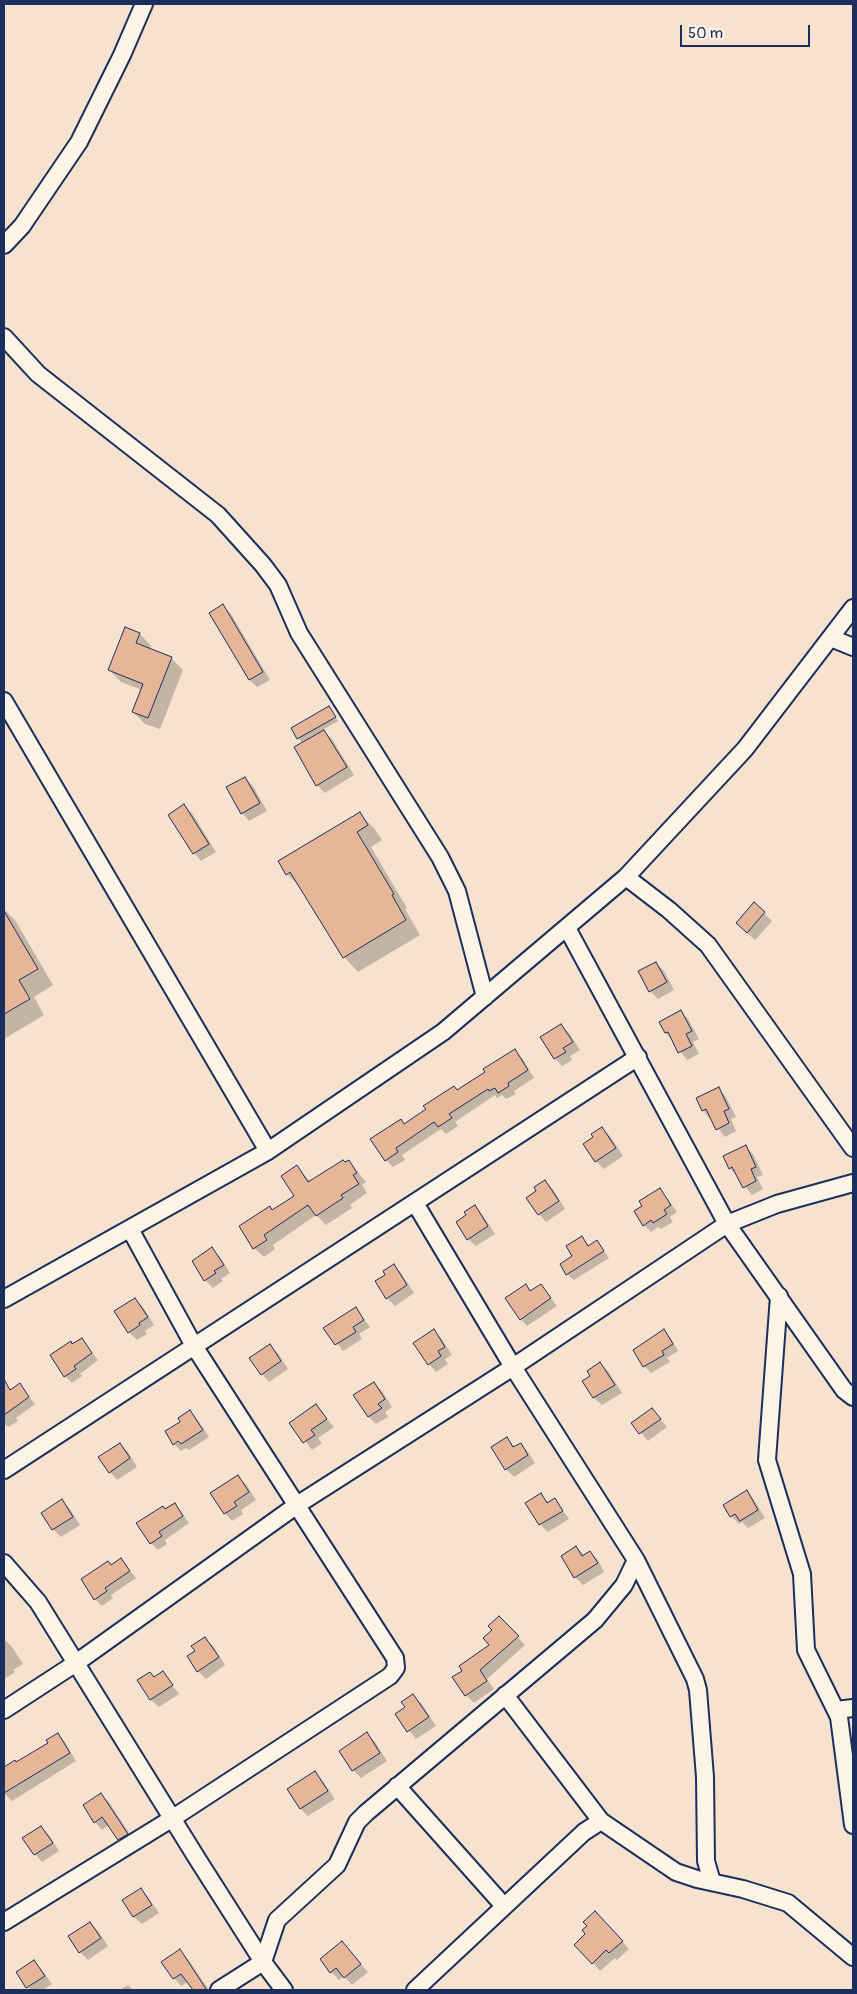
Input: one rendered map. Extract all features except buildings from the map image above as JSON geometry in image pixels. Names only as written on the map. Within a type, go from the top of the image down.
[{"type":"street","points":[[4,245],[22,226],[79,142],[122,55],[144,4]]},
{"type":"street","points":[[4,337],[38,374],[218,515],[273,578],[278,585],[299,633],[440,857],[456,891],[485,997]]},
{"type":"street","points":[[4,1299],[268,1152],[443,1032],[626,877],[745,749],[853,608]]},
{"type":"street","points":[[831,638],[853,648]]},
{"type":"street","points":[[4,701],[268,1152]]},
{"type":"street","points":[[626,877],[669,910],[708,945],[853,1148]]},
{"type":"street","points":[[567,928],[638,1057],[726,1224],[850,1391]]},
{"type":"street","points":[[4,1470],[638,1057]]},
{"type":"street","points":[[4,1710],[76,1663],[297,1505],[513,1367],[726,1224],[777,1204],[853,1183]]},
{"type":"street","points":[[415,1203],[513,1367],[636,1560],[695,1679],[698,1690],[705,1777],[706,1861],[712,1882]]},
{"type":"street","points":[[4,1922],[173,1818],[390,1676],[396,1668],[394,1658],[194,1346],[130,1228]]},
{"type":"street","points":[[779,1296],[767,1460],[804,1583],[806,1650],[836,1710],[853,1825]]},
{"type":"street","points":[[219,1990],[263,1962],[277,1920],[337,1866],[357,1822],[397,1786],[595,1620],[624,1585],[636,1560]]},
{"type":"street","points":[[4,1563],[38,1602],[198,1860],[263,1962],[284,1990]]},
{"type":"street","points":[[505,1695],[601,1821],[676,1872],[788,1903],[853,1957]]},
{"type":"street","points":[[836,1710],[853,1708]]},
{"type":"street","points":[[397,1786],[504,1906]]},
{"type":"street","points":[[415,1990],[584,1832],[601,1821]]}]
